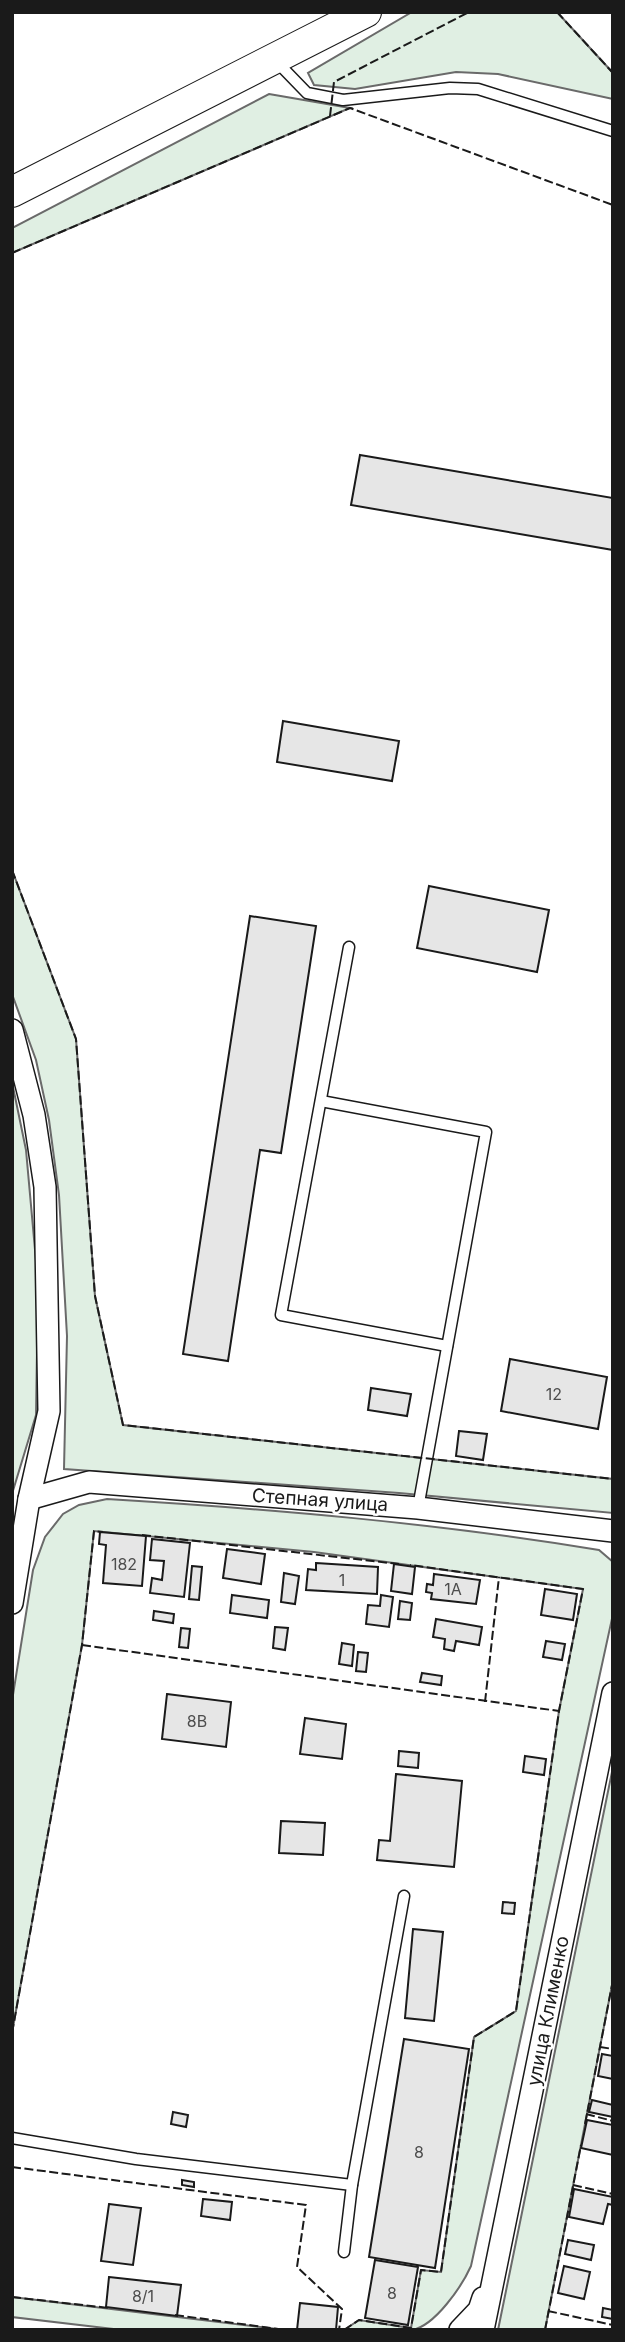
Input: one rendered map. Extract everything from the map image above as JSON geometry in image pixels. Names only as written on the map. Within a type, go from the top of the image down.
[{"type":"street","points":[[12,192],[366,12]]},
{"type":"street","points":[[12,1030],[34,1115],[45,1199],[49,1411],[29,1499],[12,1603]]},
{"type":"street","name":"Степная улица","points":[[29,1499],[89,1482],[418,1508],[613,1531]]},
{"type":"street","name":"улица Клименко","points":[[483,2330],[613,1693]]},
{"type":"street","points":[[460,2330],[479,2310],[499,2253]]},
{"type":"lane","points":[[274,59],[307,93],[343,100],[450,88],[478,89],[613,131]]},
{"type":"lane","points":[[349,947],[281,1315],[447,1346]]},
{"type":"lane","points":[[321,1101],[486,1132],[418,1508]]},
{"type":"lane","points":[[344,2252],[352,2185],[404,1896]]},
{"type":"lane","points":[[12,2138],[136,2159],[352,2185]]},
{"type":"green space","points":[[412,12],[557,12],[613,73],[613,99],[498,74],[456,72],[355,89],[314,85],[308,73]]},
{"type":"green space","points":[[269,94],[350,108],[12,253],[12,228]]},
{"type":"green space","points":[[12,870],[76,1039],[95,1296],[123,1425],[613,1479],[613,1513],[399,1493],[64,1469],[67,1336],[59,1195],[49,1120],[36,1060],[12,994]]},
{"type":"green space","points":[[12,1082],[26,1150],[38,1283],[36,1415],[12,1494]]},
{"type":"green space","points":[[107,1499],[292,1512],[477,1532],[599,1550],[613,1562],[613,1614],[471,2266],[447,2304],[421,2327],[395,2331],[344,2330],[359,2320],[411,2328],[421,2270],[441,2272],[474,2037],[516,2011],[559,1711],[583,1589],[314,1552],[94,1531],[82,1645],[12,2033],[12,1701],[33,1570],[45,1537],[63,1514],[79,1505]]},
{"type":"green space","points":[[613,1767],[613,1980],[545,2330],[498,2330]]},
{"type":"green space","points":[[12,2297],[286,2330],[122,2330],[12,2317]]},
{"type":"building","points":[[360,455],[613,498],[613,550],[351,505]]},
{"type":"building","points":[[283,721],[399,741],[392,781],[277,762]]},
{"type":"building","points":[[429,886],[549,910],[537,972],[417,948]]},
{"type":"building","points":[[250,916],[316,926],[281,1153],[260,1150],[228,1361],[183,1354]]},
{"type":"building","points":[[510,1359],[607,1377],[598,1429],[501,1411]]},
{"type":"building","points":[[371,1388],[411,1394],[407,1416],[368,1410]]},
{"type":"building","points":[[459,1431],[487,1434],[483,1460],[456,1456]]},
{"type":"building","points":[[100,1532],[146,1536],[142,1586],[103,1583],[106,1545],[99,1544]]},
{"type":"building","points":[[152,1539],[190,1543],[184,1597],[150,1593],[152,1578],[162,1580],[164,1561],[150,1560]]},
{"type":"building","points":[[227,1549],[265,1554],[261,1584],[223,1578]]},
{"type":"building","points":[[316,1563],[378,1567],[377,1594],[306,1590],[308,1569],[316,1570]]},
{"type":"building","points":[[394,1564],[415,1567],[412,1594],[391,1591]]},
{"type":"building","points":[[192,1566],[202,1567],[199,1600],[189,1599]]},
{"type":"building","points":[[284,1573],[299,1576],[295,1604],[281,1602]]},
{"type":"building","points":[[434,1574],[480,1580],[476,1604],[431,1599],[432,1593],[426,1592],[427,1584],[433,1585]]},
{"type":"building","points":[[545,1589],[577,1594],[573,1620],[541,1615]]},
{"type":"building","points":[[232,1595],[269,1600],[267,1618],[230,1613]]},
{"type":"building","points":[[381,1595],[393,1597],[389,1627],[366,1624],[368,1605],[380,1606]]},
{"type":"building","points":[[400,1601],[412,1603],[410,1620],[398,1619]]},
{"type":"building","points":[[154,1611],[174,1614],[173,1623],[153,1620]]},
{"type":"building","points":[[436,1619],[482,1627],[479,1645],[456,1641],[454,1651],[444,1649],[445,1639],[433,1637]]},
{"type":"building","points":[[275,1627],[288,1628],[285,1650],[273,1648]]},
{"type":"building","points":[[181,1628],[190,1629],[188,1648],[179,1647]]},
{"type":"building","points":[[546,1641],[565,1644],[562,1660],[543,1657]]},
{"type":"building","points":[[342,1643],[354,1645],[352,1666],[339,1664]]},
{"type":"building","points":[[358,1652],[368,1653],[366,1672],[356,1671]]},
{"type":"building","points":[[422,1673],[442,1676],[441,1685],[420,1682]]},
{"type":"building","points":[[167,1694],[231,1702],[226,1747],[162,1739]]},
{"type":"building","points":[[305,1718],[346,1724],[342,1759],[300,1754]]},
{"type":"building","points":[[399,1751],[419,1753],[418,1768],[398,1766]]},
{"type":"building","points":[[525,1756],[546,1759],[544,1775],[523,1772]]},
{"type":"building","points":[[396,1774],[462,1781],[454,1867],[377,1860],[379,1840],[390,1841]]},
{"type":"building","points":[[281,1821],[325,1823],[323,1855],[279,1853]]},
{"type":"building","points":[[503,1902],[515,1903],[514,1914],[502,1913]]},
{"type":"building","points":[[413,1929],[443,1932],[434,2021],[405,2018]]},
{"type":"building","points":[[404,2039],[469,2049],[435,2268],[369,2257]]},
{"type":"building","points":[[602,2054],[613,2056],[613,2079],[598,2076]]},
{"type":"building","points":[[592,2100],[613,2105],[613,2117],[589,2112]]},
{"type":"building","points":[[173,2112],[188,2115],[186,2127],[171,2124]]},
{"type":"building","points":[[587,2120],[613,2125],[613,2155],[581,2148]]},
{"type":"building","points":[[182,2180],[194,2182],[194,2187],[182,2185]]},
{"type":"building","points":[[574,2189],[613,2197],[613,2205],[608,2204],[603,2224],[569,2217]]},
{"type":"building","points":[[203,2199],[232,2202],[230,2220],[201,2216]]},
{"type":"building","points":[[109,2204],[141,2208],[133,2265],[101,2261]]},
{"type":"building","points":[[568,2240],[594,2245],[591,2260],[565,2254]]},
{"type":"building","points":[[375,2260],[418,2267],[408,2325],[365,2318]]},
{"type":"building","points":[[564,2266],[590,2272],[584,2299],[558,2293]]},
{"type":"building","points":[[109,2277],[181,2285],[177,2316],[106,2307]]},
{"type":"building","points":[[300,2303],[338,2307],[336,2330],[297,2330]]},
{"type":"building","points":[[603,2308],[613,2310],[613,2319],[602,2317]]},
{"type":"fence","points":[[330,116],[334,82],[469,12]]},
{"type":"fence","points":[[557,12],[613,73]]},
{"type":"fence","points":[[12,253],[350,108],[613,205]]},
{"type":"fence","points":[[12,870],[76,1039],[95,1296],[123,1425],[613,1479]]},
{"type":"fence","points":[[12,2033],[82,1645],[94,1531],[103,1532]]},
{"type":"fence","points":[[142,1535],[399,1564]]},
{"type":"fence","points":[[344,2330],[359,2320],[411,2328],[421,2270],[441,2272],[474,2037],[516,2011],[559,1711],[583,1589],[410,1565]]},
{"type":"fence","points":[[485,1702],[499,1577]]},
{"type":"fence","points":[[82,1645],[559,1711]]},
{"type":"fence","points":[[585,2124],[613,1980]]},
{"type":"fence","points":[[600,2047],[613,2049]]},
{"type":"fence","points":[[586,2114],[613,2121]]},
{"type":"fence","points":[[545,2330],[581,2145]]},
{"type":"fence","points":[[12,2167],[306,2205],[297,2267],[342,2309],[339,2330]]},
{"type":"fence","points":[[573,2185],[613,2194]]},
{"type":"fence","points":[[12,2297],[109,2308]]},
{"type":"fence","points":[[548,2311],[613,2325]]},
{"type":"fence","points":[[175,2315],[286,2330]]}]
